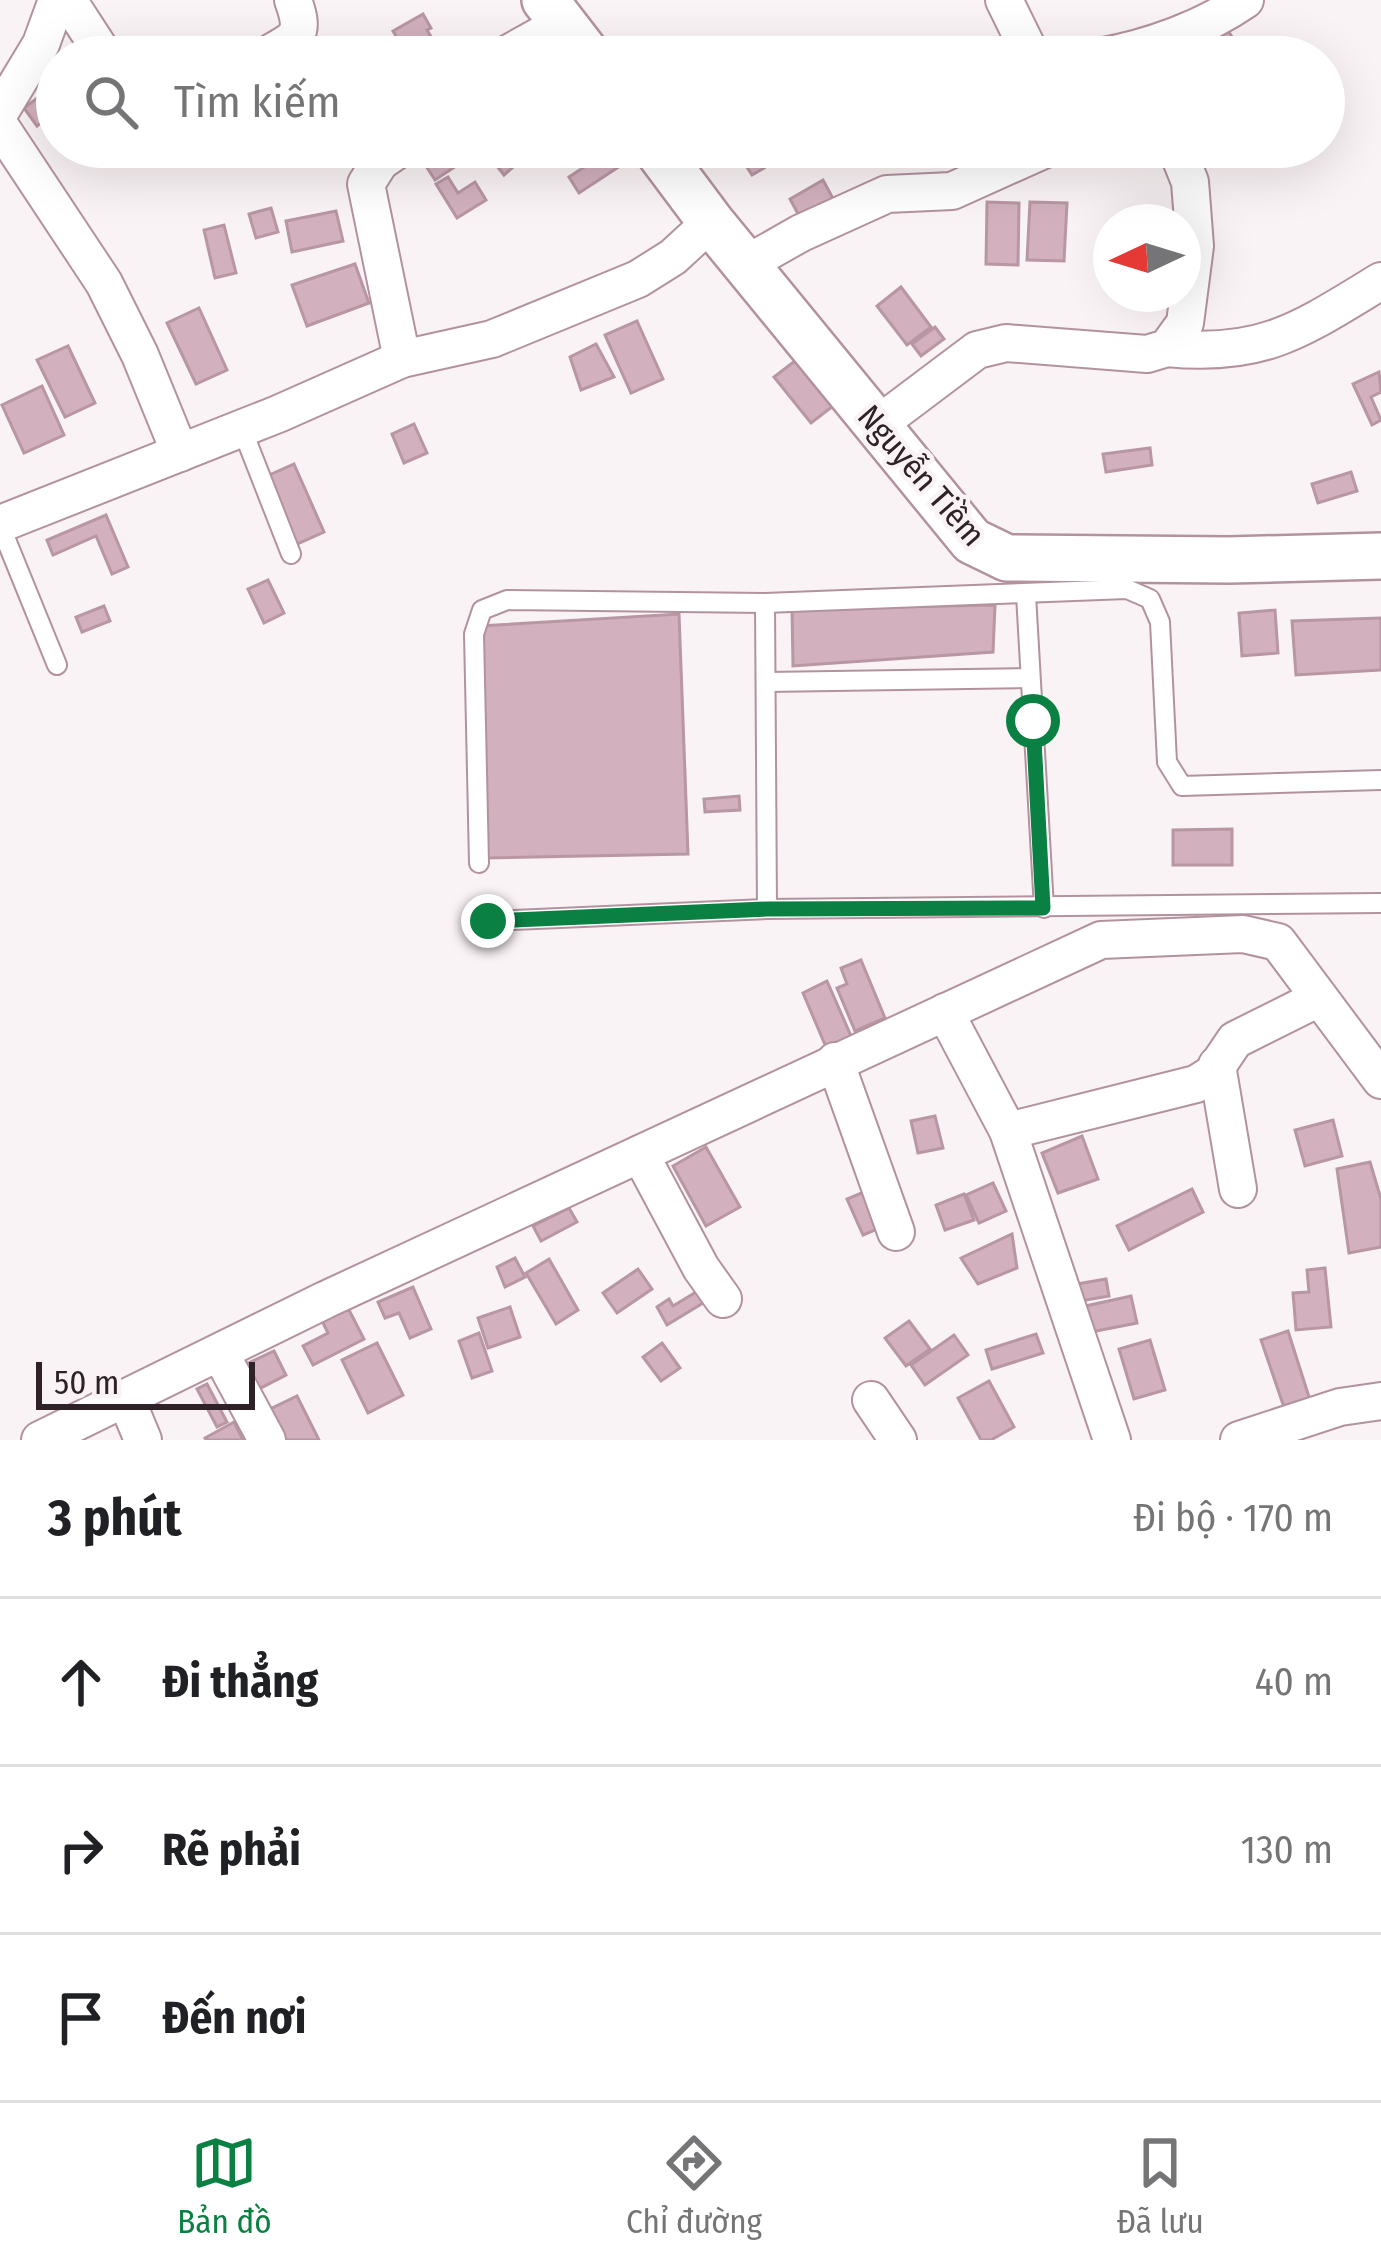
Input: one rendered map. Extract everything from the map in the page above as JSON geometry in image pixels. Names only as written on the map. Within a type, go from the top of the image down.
[{"type":"street","points":[[44,36],[57,0]]},
{"type":"street","points":[[68,0],[91,36]]},
{"type":"street","points":[[293,0],[301,28],[297,36]]},
{"type":"street","points":[[1004,0],[1022,36]]},
{"type":"street","points":[[1175,36],[1245,0]]},
{"type":"street","points":[[535,36],[563,18]]},
{"type":"street","points":[[0,112],[36,52]]},
{"type":"street","points":[[0,126],[111,296],[180,453]]},
{"type":"street","points":[[376,168],[366,184],[403,359]]},
{"type":"street","name":"Nguyễn Tiềm","points":[[671,168],[972,541],[1007,558],[1381,556]]},
{"type":"street","points":[[748,263],[886,194],[952,191],[1003,168]]},
{"type":"street","points":[[1167,349],[1185,323],[1195,247],[1190,182],[1184,168]]},
{"type":"street","points":[[0,525],[403,359],[492,339],[638,279],[673,257],[711,222]]},
{"type":"street","points":[[875,426],[977,350],[990,346],[1006,343],[1147,354],[1267,344],[1381,281]]},
{"type":"street","points":[[40,1440],[835,1061],[1101,940],[1243,934],[1268,938],[1287,951],[1381,1080]]},
{"type":"street","points":[[1007,1131],[1196,1084],[1235,1040],[1319,998]]},
{"type":"street","points":[[945,1012],[1007,1131],[1112,1440]]},
{"type":"street","points":[[835,1061],[896,1232]]},
{"type":"street","points":[[1217,1065],[1238,1189]]},
{"type":"street","points":[[640,1154],[701,1268],[723,1299]]},
{"type":"street","points":[[220,1352],[267,1440]]},
{"type":"street","points":[[126,1400],[143,1440]]},
{"type":"street","points":[[871,1400],[898,1440]]},
{"type":"street","points":[[1239,1440],[1340,1407],[1381,1401]]},
{"type":"lane","points":[[242,428],[291,554]]},
{"type":"lane","points":[[0,525],[57,665]]},
{"type":"lane","points":[[478,863],[474,634],[482,610],[507,600],[765,603],[1127,589],[1150,598],[1160,622],[1166,762],[1182,786],[1381,780]]},
{"type":"lane","points":[[1026,595],[1043,908]]},
{"type":"lane","points":[[765,603],[767,909]]},
{"type":"lane","points":[[766,682],[1030,678]]},
{"type":"lane","points":[[488,921],[767,909],[1381,903]]},
{"type":"building","points":[[423,14],[431,28],[427,30],[431,36],[396,36],[393,31]]},
{"type":"building","points":[[36,99],[36,125],[24,108]]},
{"type":"building","points":[[427,168],[453,168],[435,180]]},
{"type":"building","points":[[583,168],[617,168],[579,193],[569,177]]},
{"type":"building","points":[[448,177],[458,193],[475,182],[486,200],[457,218],[436,184]]},
{"type":"building","points":[[823,180],[837,206],[804,225],[790,199]]},
{"type":"building","points":[[987,202],[1019,203],[1018,265],[986,264]]},
{"type":"building","points":[[1030,202],[1067,203],[1064,261],[1027,260]]},
{"type":"building","points":[[271,208],[278,232],[256,238],[249,214]]},
{"type":"building","points":[[336,211],[343,241],[292,252],[286,221]]},
{"type":"building","points":[[224,225],[236,273],[215,278],[204,230]]},
{"type":"building","points":[[355,264],[369,303],[307,326],[292,285]]},
{"type":"building","points":[[901,287],[931,327],[907,345],[877,306]]},
{"type":"building","points":[[199,308],[227,370],[196,384],[167,323]]},
{"type":"building","points":[[637,321],[663,379],[631,393],[605,335]]},
{"type":"building","points":[[935,327],[944,339],[921,356],[912,344]]},
{"type":"building","points":[[596,344],[614,377],[581,390],[570,357]]},
{"type":"building","points":[[68,346],[95,403],[65,417],[37,360]]},
{"type":"building","points":[[800,357],[837,403],[811,423],[774,377]]},
{"type":"building","points":[[1379,372],[1381,392],[1371,397],[1381,420],[1372,425],[1353,384]]},
{"type":"building","points":[[42,386],[64,435],[24,453],[2,405]]},
{"type":"building","points":[[414,424],[427,453],[404,463],[392,434]]},
{"type":"building","points":[[1150,448],[1152,465],[1106,472],[1103,454]]},
{"type":"building","points":[[294,464],[324,532],[295,545],[265,477]]},
{"type":"building","points":[[1351,472],[1357,491],[1318,503],[1312,484]]},
{"type":"building","points":[[106,515],[128,567],[112,574],[96,536],[53,555],[47,540]]},
{"type":"building","points":[[268,580],[284,613],[264,623],[248,589]]},
{"type":"building","points":[[995,605],[993,652],[793,666],[792,609]]},
{"type":"building","points":[[104,606],[110,621],[82,632],[76,617]]},
{"type":"building","points":[[1275,610],[1278,653],[1242,656],[1239,613]]},
{"type":"building","points":[[679,614],[688,854],[485,858],[479,626]]},
{"type":"building","points":[[1381,618],[1381,670],[1296,675],[1292,621]]},
{"type":"building","points":[[739,796],[740,810],[705,812],[704,799]]},
{"type":"building","points":[[1232,829],[1232,865],[1173,865],[1173,830]]},
{"type":"building","points":[[861,960],[885,1018],[855,1031],[837,988],[847,984],[841,968]]},
{"type":"building","points":[[827,981],[851,1036],[826,1047],[803,993]]},
{"type":"building","points":[[935,1116],[943,1148],[918,1153],[911,1121]]},
{"type":"building","points":[[1333,1120],[1342,1156],[1305,1166],[1295,1130]]},
{"type":"building","points":[[1082,1136],[1098,1179],[1058,1193],[1042,1153]]},
{"type":"building","points":[[706,1147],[740,1207],[706,1226],[673,1166]]},
{"type":"building","points":[[1370,1162],[1381,1199],[1381,1247],[1349,1253],[1337,1169]]},
{"type":"building","points":[[993,1183],[1006,1211],[979,1223],[966,1195]]},
{"type":"building","points":[[1192,1189],[1203,1212],[1129,1250],[1117,1226]]},
{"type":"building","points":[[864,1192],[880,1228],[863,1235],[847,1199]]},
{"type":"building","points":[[964,1194],[974,1220],[945,1230],[936,1205]]},
{"type":"building","points":[[569,1208],[577,1222],[541,1241],[533,1226]]},
{"type":"building","points":[[1012,1234],[1017,1268],[978,1284],[961,1258]]},
{"type":"building","points":[[515,1258],[525,1277],[505,1287],[497,1267]]},
{"type":"building","points":[[549,1259],[578,1310],[556,1324],[526,1273]]},
{"type":"building","points":[[1325,1268],[1331,1327],[1296,1330],[1293,1293],[1309,1292],[1307,1270]]},
{"type":"building","points":[[638,1269],[652,1289],[617,1313],[603,1293]]},
{"type":"building","points":[[1106,1279],[1109,1296],[1074,1302],[1071,1285]]},
{"type":"building","points":[[413,1287],[431,1329],[410,1338],[399,1313],[385,1318],[378,1302]]},
{"type":"building","points":[[701,1289],[708,1300],[667,1325],[657,1307],[669,1299],[673,1306]]},
{"type":"building","points":[[1131,1296],[1137,1323],[1086,1333],[1081,1307]]},
{"type":"building","points":[[347,1306],[364,1339],[313,1365],[303,1346],[328,1333],[321,1319]]},
{"type":"building","points":[[510,1307],[520,1337],[488,1348],[478,1318]]},
{"type":"building","points":[[909,1321],[930,1349],[906,1366],[885,1338]]},
{"type":"building","points":[[1288,1331],[1310,1400],[1286,1413],[1261,1340]]},
{"type":"building","points":[[479,1333],[492,1371],[472,1378],[459,1341]]},
{"type":"building","points":[[1036,1334],[1043,1353],[992,1369],[986,1350]]},
{"type":"building","points":[[954,1335],[968,1355],[925,1385],[911,1365]]},
{"type":"building","points":[[1150,1340],[1165,1390],[1134,1399],[1119,1349]]},
{"type":"building","points":[[377,1343],[403,1395],[368,1413],[342,1360]]},
{"type":"building","points":[[662,1343],[680,1368],[661,1381],[643,1357]]},
{"type":"building","points":[[274,1351],[286,1375],[253,1392],[240,1367]]},
{"type":"building","points":[[989,1381],[1014,1427],[991,1440],[981,1440],[958,1398]]},
{"type":"building","points":[[207,1384],[227,1422],[217,1427],[197,1389]]},
{"type":"building","points":[[297,1396],[319,1440],[277,1440],[264,1412]]},
{"type":"building","points":[[234,1422],[243,1440],[206,1440],[205,1438]]},
{"type":"route","points":[[488,921],[767,909],[1043,908],[1033,721]]}]
